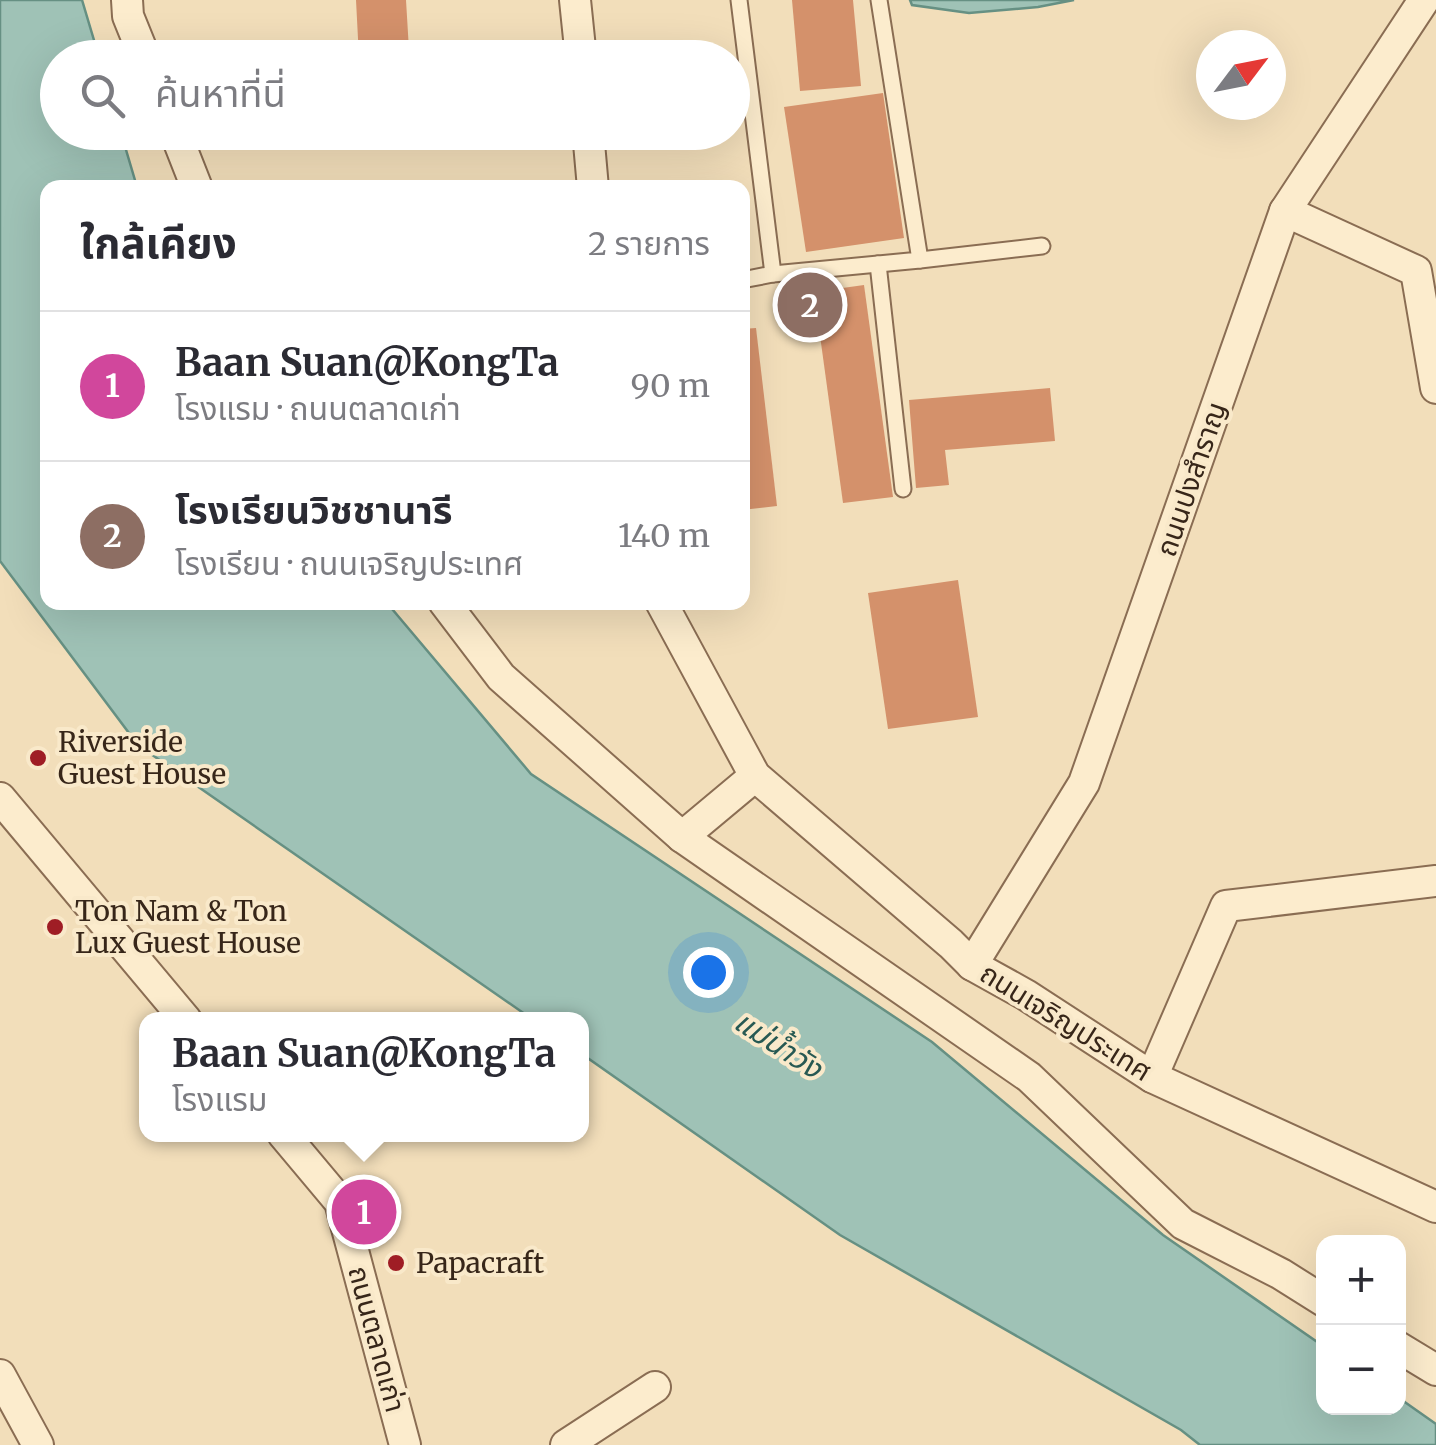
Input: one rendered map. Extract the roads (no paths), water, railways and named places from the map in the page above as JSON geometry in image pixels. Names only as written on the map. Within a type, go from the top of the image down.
[{"type":"street","points":[[127,0],[128,16],[138,40]]},
{"type":"street","points":[[575,0],[578,40]]},
{"type":"street","name":"ถนนปงสำราญ","points":[[972,965],[1084,783],[1285,211],[1424,0]]},
{"type":"street","points":[[181,150],[193,180]]},
{"type":"street","points":[[590,150],[592,180]]},
{"type":"street","points":[[1285,211],[1416,272],[1436,388]]},
{"type":"street","points":[[450,610],[501,677],[682,837],[1029,1077],[1183,1224],[1316,1295]]},
{"type":"street","name":"ถนนเจริญประเทศ","points":[[665,610],[755,776],[972,965],[1026,994],[1152,1076],[1432,1200]]},
{"type":"street","points":[[682,837],[755,776]]},
{"type":"street","points":[[0,798],[179,1012]]},
{"type":"street","points":[[1152,1076],[1226,906],[1436,880]]},
{"type":"street","name":"ถนนตลาดเก่า","points":[[290,1142],[340,1202],[406,1445]]},
{"type":"street","points":[[1406,1352],[1436,1370]]},
{"type":"street","points":[[566,1445],[655,1387]]},
{"type":"street","points":[[4,1392],[38,1445]]},
{"type":"lane","points":[[738,0],[739,40]]},
{"type":"lane","points":[[879,0],[920,260]]},
{"type":"lane","points":[[750,139],[773,274]]},
{"type":"lane","points":[[750,278],[1042,246]]},
{"type":"lane","points":[[878,264],[903,488]]},
{"type":"water","name":"แม่น้ำวัง","points":[[0,0],[82,0],[94,40],[40,40],[40,150],[126,150],[135,180],[40,180],[40,610],[393,610],[531,774],[932,1042],[1163,1235],[1316,1341],[1316,1415],[1406,1415],[1406,1403],[1436,1424],[1436,1445],[1200,1445],[1181,1430],[840,1235],[589,1059],[589,1012],[522,1012],[138,745],[0,561]]},
{"type":"water","points":[[910,0],[1074,0],[969,13],[912,5]]},
{"type":"place","name":"โรงเรียนวิชชานารี","points":[[810,305]]},
{"type":"place","name":"Riverside Guest House","points":[[38,758]]},
{"type":"place","name":"Ton Nam & Ton Lux Guest House","points":[[55,927]]},
{"type":"place","name":"Baan Suan@KongTa","points":[[364,1212]]},
{"type":"place","name":"Papacraft","points":[[396,1263]]}]
